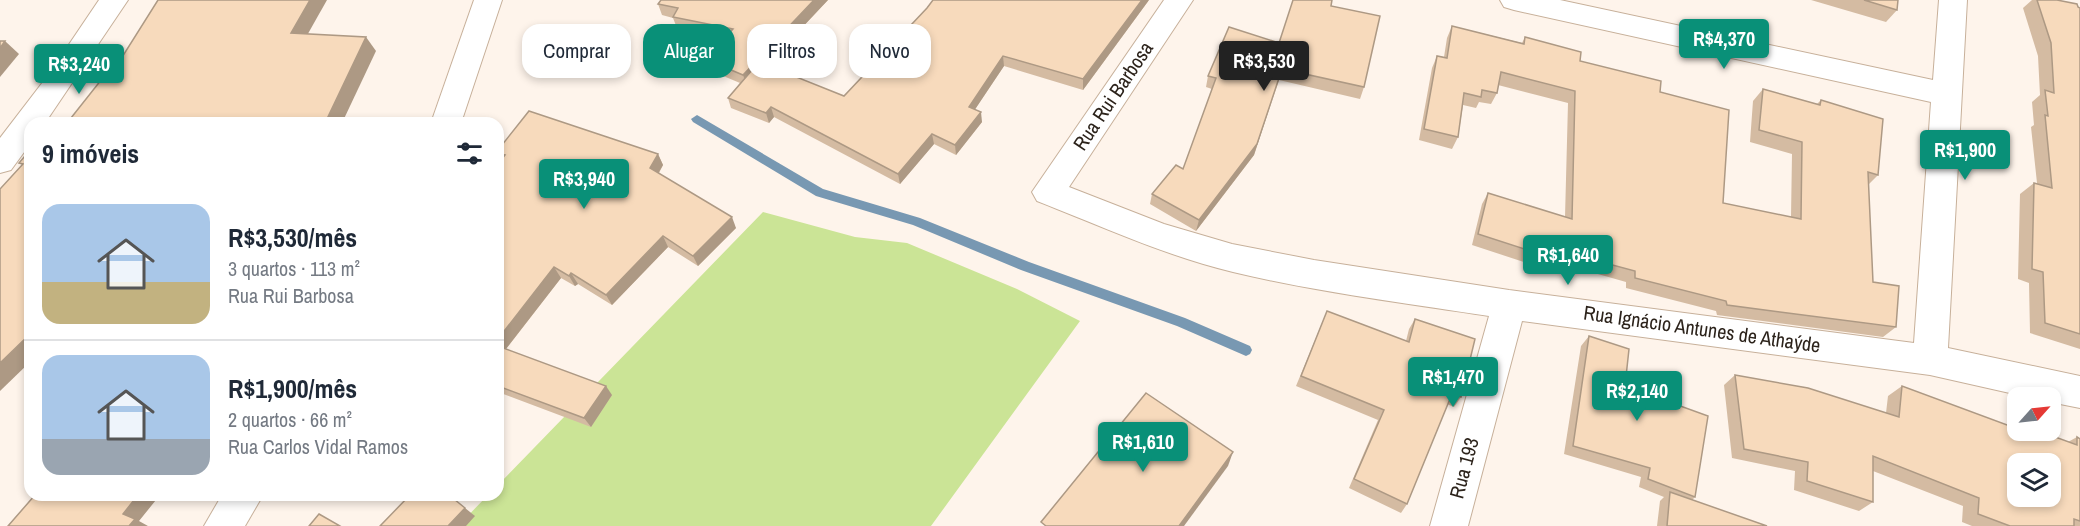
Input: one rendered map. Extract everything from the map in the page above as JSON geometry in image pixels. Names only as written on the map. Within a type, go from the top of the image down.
[{"type":"street","points":[[33,117],[114,0]]},
{"type":"street","points":[[448,117],[488,0]]},
{"type":"street","name":"Rua Rui Barbosa","points":[[1048,192],[1179,0]]},
{"type":"street","points":[[1514,0],[1945,94]]},
{"type":"street","points":[[1930,360],[1945,94],[1953,0]]},
{"type":"street","points":[[0,161],[24,129]]},
{"type":"street","name":"Rua Ignácio Antunes de Athaýde","points":[[1048,192],[1158,235],[1232,258],[1314,274],[1509,305],[1930,360],[2080,392]]},
{"type":"street","name":"Rua 193","points":[[1449,526],[1509,305]]},
{"type":"street","points":[[223,526],[240,501]]},
{"type":"green space","points":[[763,212],[855,237],[907,243],[1017,289],[1080,321],[931,526],[458,526],[482,501],[504,501],[504,479]]},
{"type":"building","points":[[158,0],[310,0],[291,33],[366,37],[328,117],[72,117],[109,70],[114,70]]},
{"type":"building","points":[[661,0],[814,0],[791,24],[747,24],[747,71],[743,75],[735,72],[735,24],[708,24],[673,17],[678,8],[658,4]]},
{"type":"building","points":[[933,0],[1142,0],[1083,79],[1003,56],[969,107],[981,112],[955,145],[932,134],[898,174],[771,107],[766,113],[728,98],[747,76],[747,78],[799,78],[844,96],[861,78],[931,78],[931,24],[912,24]]},
{"type":"building","points":[[1293,0],[1332,0],[1331,6],[1380,16],[1364,87],[1282,69],[1257,144],[1199,220],[1152,194],[1176,165],[1183,169],[1216,78],[1208,76],[1229,27],[1279,43]]},
{"type":"building","points":[[1864,0],[1898,0],[1897,10]]},
{"type":"building","points":[[2037,0],[2057,0],[2077,4],[2080,8],[2080,334],[2045,323],[2043,272],[2032,269],[2034,183],[2052,188],[2045,90],[2054,93],[2051,43]]},
{"type":"building","points":[[1452,26],[1524,44],[1525,37],[1581,52],[1580,61],[1661,81],[1660,92],[1729,110],[1723,203],[1801,219],[1802,142],[1759,130],[1763,89],[1820,105],[1821,100],[1883,119],[1878,175],[1868,172],[1873,282],[1899,286],[1896,327],[1727,305],[1726,301],[1635,278],[1635,271],[1542,246],[1540,254],[1478,234],[1488,193],[1572,219],[1575,91],[1501,72],[1497,93],[1482,90],[1481,97],[1464,93],[1458,137],[1424,129],[1437,56],[1447,58]]},
{"type":"building","points":[[529,111],[658,154],[650,168],[732,217],[693,256],[663,236],[606,295],[571,273],[569,276],[554,267],[504,331],[504,142]]},
{"type":"building","points":[[24,157],[24,340],[0,363],[0,189],[23,164],[19,163]]},
{"type":"building","points":[[1327,311],[1409,342],[1415,319],[1475,339],[1461,397],[1452,394],[1407,504],[1354,479],[1384,410],[1301,376]]},
{"type":"building","points":[[1589,336],[1629,349],[1625,386],[1708,416],[1695,497],[1648,479],[1650,468],[1573,446]]},
{"type":"building","points":[[504,348],[606,386],[584,418],[504,388]]},
{"type":"building","points":[[1735,375],[1808,388],[1899,417],[1902,386],[2007,425],[2007,441],[2061,441],[2061,439],[2077,445],[2077,437],[2080,439],[2080,521],[2074,519],[2074,526],[2010,526],[1978,514],[1979,498],[1873,456],[1873,502],[1807,481],[1808,462],[1744,449]]},
{"type":"building","points":[[1146,393],[1233,452],[1179,526],[1046,526],[1041,522]]},
{"type":"building","points":[[1670,492],[1767,526],[1667,526]]},
{"type":"building","points":[[30,501],[133,501],[123,514],[135,519],[129,526],[8,526]]},
{"type":"building","points":[[404,501],[456,501],[465,508],[448,526],[380,526]]},
{"type":"building","points":[[319,514],[340,526],[309,526]]},
{"type":"waterway","points":[[697,119],[820,193],[916,221],[1025,266],[1181,322],[1246,350]]}]
